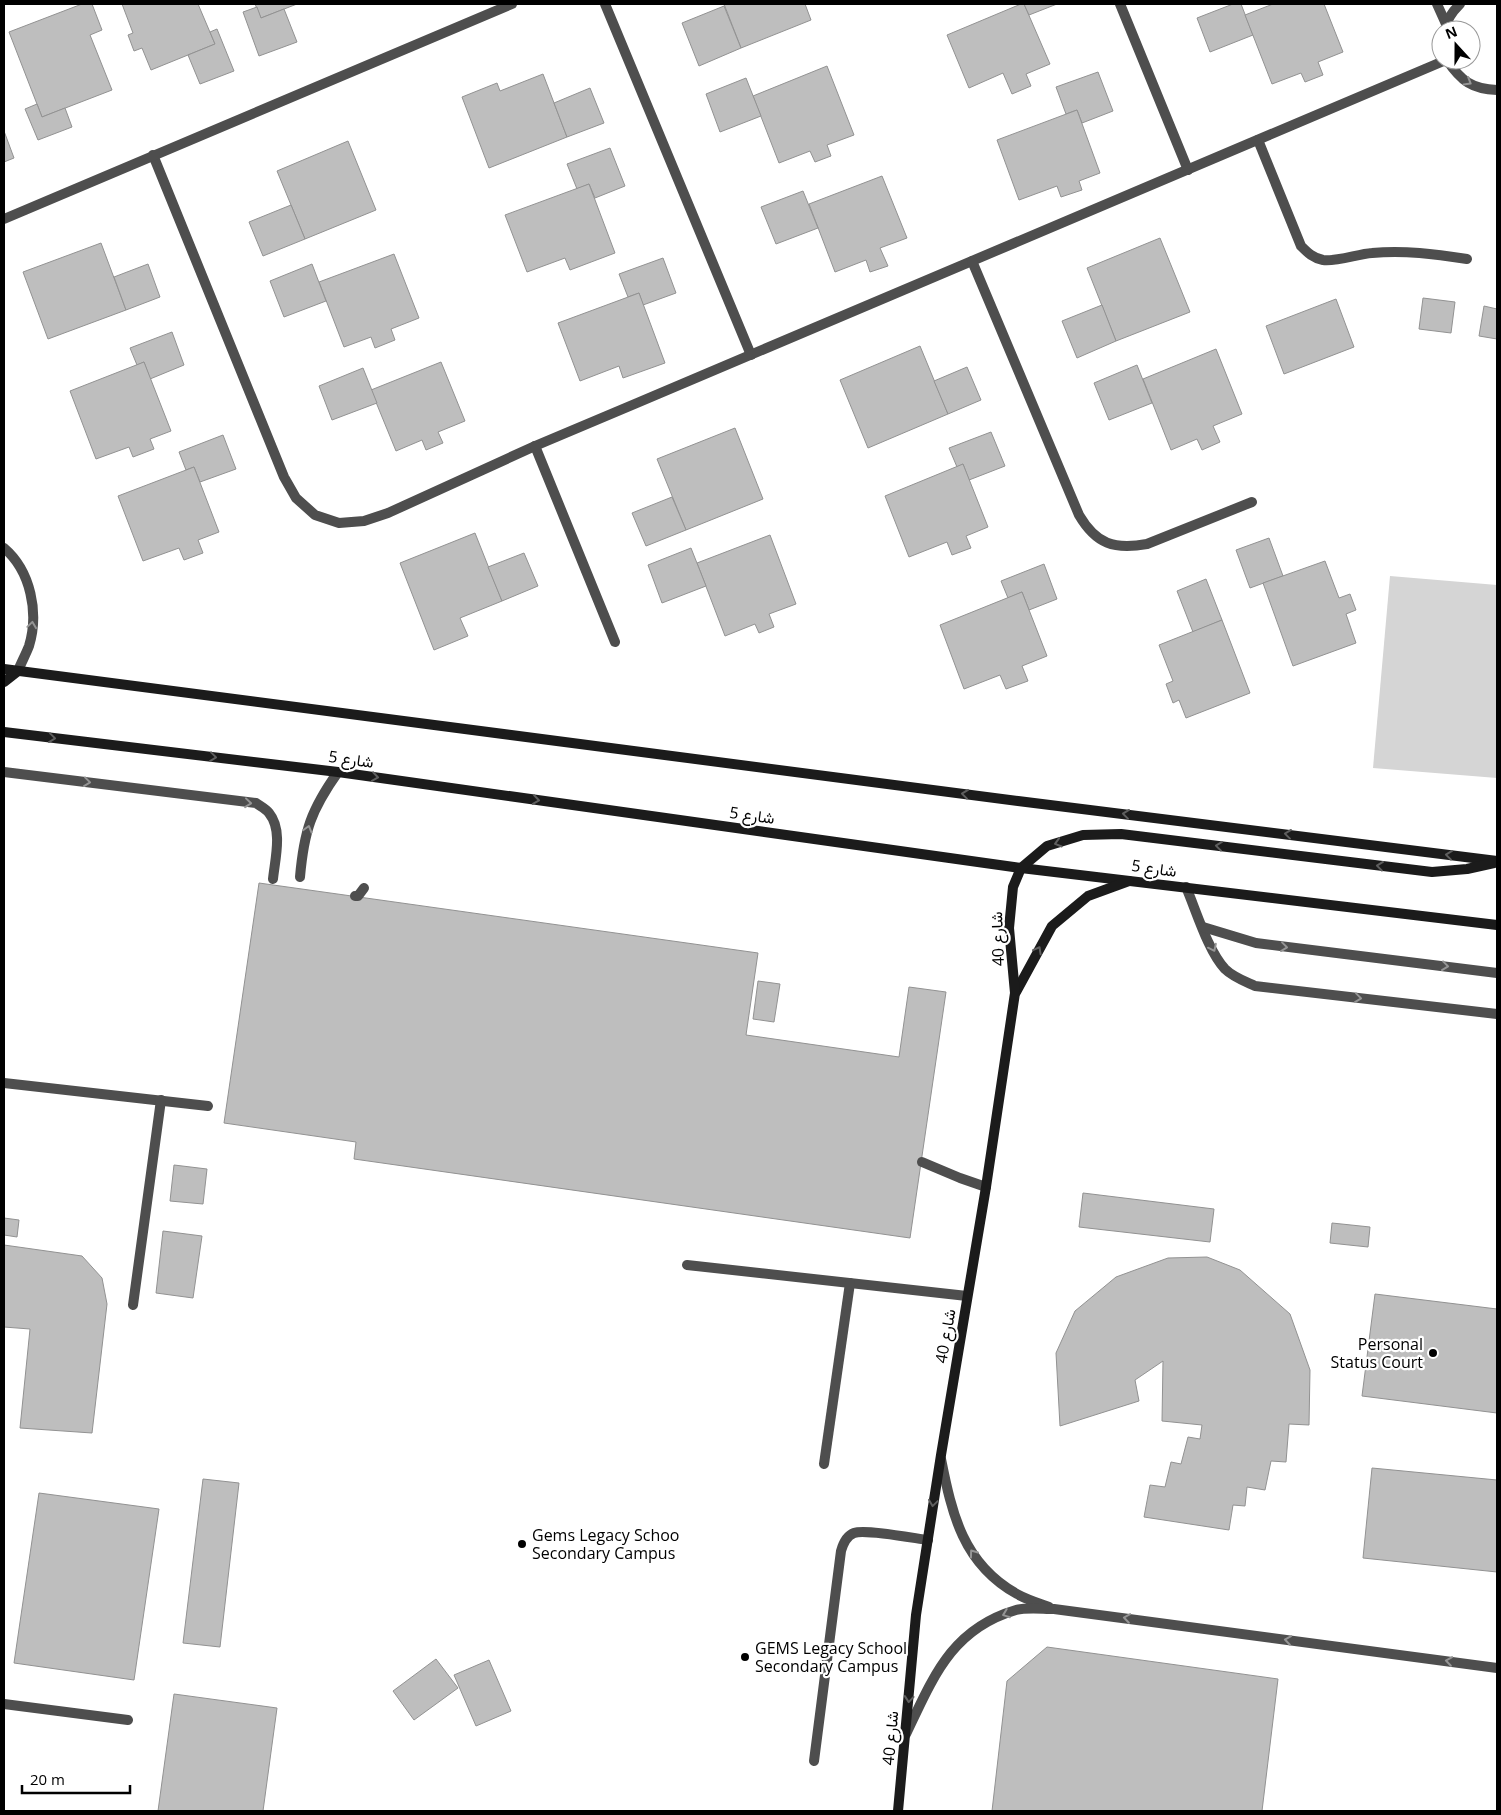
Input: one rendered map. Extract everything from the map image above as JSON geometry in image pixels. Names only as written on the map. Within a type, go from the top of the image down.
[{"type":"street","points":[[4,219],[512,4]]},
{"type":"street","points":[[606,4],[751,355]]},
{"type":"street","points":[[1120,4],[1188,170]]},
{"type":"street","points":[[1437,4],[1443,20]]},
{"type":"street","points":[[1449,20],[1460,4]]},
{"type":"street","points":[[153,155],[284,477],[296,498],[315,515],[339,523],[364,522],[388,513],[535,446],[1431,67]]},
{"type":"street","points":[[1453,70],[1469,84],[1484,90],[1497,90]]},
{"type":"street","points":[[1258,140],[1301,246],[1311,256],[1324,260],[1369,253],[1400,251],[1431,253],[1467,259]]},
{"type":"street","points":[[972,261],[1086,528],[1099,539],[1114,546],[1130,547],[1147,544],[1252,502]]},
{"type":"street","points":[[535,446],[614,642]]},
{"type":"street","points":[[4,548],[23,570],[30,590],[34,618],[29,646],[18,671],[4,682]]},
{"type":"street","points":[[4,669],[1497,861]]},
{"type":"street","name":"شارع 5","points":[[4,732],[338,772],[1020,868],[1497,925]]},
{"type":"street","points":[[4,772],[256,803],[268,811],[276,824],[277,840],[273,879]]},
{"type":"street","points":[[300,877],[303,846],[310,820],[322,794],[338,772]]},
{"type":"street","points":[[1020,868],[1047,846],[1083,835],[1121,834],[1432,872],[1466,869],[1497,861]]},
{"type":"street","name":"شارع 40","points":[[898,1811],[916,1614],[940,1455],[986,1187],[1016,993],[1009,928],[1013,887],[1020,868]]},
{"type":"street","points":[[1016,993],[1052,926],[1088,896],[1131,880]]},
{"type":"street","points":[[355,896],[358,896],[364,888]]},
{"type":"street","points":[[1186,888],[1215,954],[1225,968],[1239,979],[1255,986],[1497,1014]]},
{"type":"street","points":[[1203,927],[1256,943],[1497,973]]},
{"type":"street","points":[[4,1083],[208,1106]]},
{"type":"street","points":[[133,1304],[160,1100]]},
{"type":"street","points":[[922,1162],[986,1187]]},
{"type":"street","points":[[687,1265],[967,1296]]},
{"type":"street","points":[[824,1464],[850,1283]]},
{"type":"street","points":[[940,1455],[951,1505],[964,1540],[986,1572],[1016,1594],[1054,1609]]},
{"type":"street","points":[[814,1761],[844,1540],[853,1533],[864,1532],[928,1540]]},
{"type":"street","points":[[906,1734],[937,1671],[958,1643],[985,1622],[1018,1609],[1054,1609],[1497,1668]]},
{"type":"street","points":[[4,1704],[128,1720]]},
{"type":"shaded area","points":[[1390,576],[1497,585],[1497,778],[1373,768]]},
{"type":"building","points":[[82,4],[92,4],[102,30],[90,35],[112,90],[42,117],[9,32]]},
{"type":"building","points":[[122,4],[198,4],[215,44],[151,70],[142,48],[134,51],[128,35],[133,33]]},
{"type":"building","points":[[255,4],[297,4],[261,18]]},
{"type":"building","points":[[724,4],[805,4],[811,20],[741,48]]},
{"type":"building","points":[[1024,4],[1050,64],[1026,74],[1031,86],[1012,94],[1003,73],[969,88],[947,35]]},
{"type":"building","points":[[1024,4],[1057,4],[1029,15]]},
{"type":"building","points":[[1233,4],[1241,4],[1253,35],[1210,52],[1197,18]]},
{"type":"building","points":[[1273,4],[1324,4],[1343,52],[1318,62],[1323,75],[1305,82],[1301,73],[1272,84],[1245,15]]},
{"type":"building","points":[[724,6],[741,48],[699,66],[682,23]]},
{"type":"building","points":[[257,7],[261,18],[284,9],[297,42],[259,56],[243,12]]},
{"type":"building","points":[[217,29],[234,71],[200,84],[188,55],[215,44],[210,32]]},
{"type":"building","points":[[827,66],[854,135],[827,145],[831,156],[815,162],[810,151],[779,163],[753,96]]},
{"type":"building","points":[[1098,72],[1113,111],[1082,123],[1077,110],[1066,114],[1056,87]]},
{"type":"building","points":[[543,74],[567,137],[489,168],[462,97],[497,83],[500,91]]},
{"type":"building","points":[[746,78],[761,116],[720,132],[706,94]]},
{"type":"building","points":[[590,88],[604,123],[567,137],[554,103]]},
{"type":"building","points":[[37,104],[42,117],[65,108],[72,127],[38,140],[25,109]]},
{"type":"building","points":[[1077,110],[1100,173],[1079,181],[1082,190],[1061,197],[1057,186],[1019,200],[997,140]]},
{"type":"building","points":[[4,131],[14,158],[4,162]]},
{"type":"building","points":[[348,141],[376,210],[305,239],[277,171]]},
{"type":"building","points":[[610,148],[625,186],[595,198],[589,184],[577,189],[567,164]]},
{"type":"building","points":[[882,176],[907,238],[880,248],[888,266],[870,272],[866,260],[835,272],[809,204]]},
{"type":"building","points":[[589,184],[615,253],[570,270],[565,258],[527,272],[505,215]]},
{"type":"building","points":[[803,191],[818,228],[776,244],[761,207]]},
{"type":"building","points":[[291,205],[305,239],[263,256],[249,222]]},
{"type":"building","points":[[1160,238],[1190,312],[1116,341],[1087,268]]},
{"type":"building","points":[[101,243],[126,310],[48,339],[23,272]]},
{"type":"building","points":[[394,254],[419,318],[391,329],[395,340],[375,348],[371,337],[344,347],[319,282]]},
{"type":"building","points":[[663,258],[676,293],[643,305],[639,293],[628,297],[619,274]]},
{"type":"building","points":[[148,264],[160,297],[126,310],[114,277]]},
{"type":"building","points":[[312,264],[326,301],[284,317],[270,281]]},
{"type":"building","points":[[639,293],[665,363],[623,378],[619,366],[580,381],[558,323]]},
{"type":"building","points":[[1423,298],[1455,302],[1451,333],[1419,329]]},
{"type":"building","points":[[1336,299],[1354,347],[1284,374],[1266,326]]},
{"type":"building","points":[[1102,305],[1116,341],[1077,358],[1062,321]]},
{"type":"building","points":[[1484,306],[1497,309],[1497,339],[1479,336]]},
{"type":"building","points":[[172,332],[184,365],[150,379],[144,362],[137,365],[130,348]]},
{"type":"building","points":[[920,346],[948,414],[868,448],[840,380]]},
{"type":"building","points":[[1216,349],[1242,414],[1213,426],[1220,442],[1202,450],[1197,439],[1171,450],[1143,379]]},
{"type":"building","points":[[144,362],[171,431],[150,439],[154,449],[133,457],[129,447],[96,459],[70,391]]},
{"type":"building","points":[[441,362],[465,421],[438,432],[443,443],[426,450],[422,440],[396,451],[371,390]]},
{"type":"building","points":[[1137,365],[1152,403],[1109,420],[1094,383]]},
{"type":"building","points":[[967,367],[981,400],[948,414],[934,381]]},
{"type":"building","points":[[363,368],[377,403],[332,420],[319,386]]},
{"type":"building","points":[[735,428],[763,499],[686,530],[657,459]]},
{"type":"building","points":[[991,432],[1005,466],[969,480],[963,464],[957,467],[949,448]]},
{"type":"building","points":[[223,435],[236,469],[200,482],[194,467],[186,470],[179,452]]},
{"type":"building","points":[[963,464],[988,527],[966,536],[971,548],[952,555],[947,542],[909,557],[885,496]]},
{"type":"building","points":[[194,467],[219,532],[198,540],[203,553],[184,560],[179,548],[143,561],[118,496]]},
{"type":"building","points":[[672,497],[686,530],[646,546],[632,513]]},
{"type":"building","points":[[475,533],[502,601],[460,618],[468,636],[434,650],[400,563]]},
{"type":"building","points":[[770,535],[796,604],[769,614],[774,627],[759,633],[755,624],[725,636],[697,563]]},
{"type":"building","points":[[1269,538],[1283,576],[1250,588],[1236,550]]},
{"type":"building","points":[[691,548],[706,586],[662,603],[648,565]]},
{"type":"building","points":[[524,553],[538,586],[502,601],[488,567]]},
{"type":"building","points":[[1325,561],[1339,598],[1350,594],[1356,610],[1346,614],[1356,643],[1293,666],[1263,583]]},
{"type":"building","points":[[1044,564],[1057,599],[1029,610],[1022,592],[1008,598],[1001,581]]},
{"type":"building","points":[[1206,579],[1222,620],[1193,632],[1177,591]]},
{"type":"building","points":[[1022,592],[1047,656],[1022,666],[1028,681],[1006,689],[1000,675],[964,689],[940,625]]},
{"type":"building","points":[[1222,620],[1250,693],[1186,718],[1179,700],[1173,703],[1166,684],[1173,681],[1159,645]]},
{"type":"building","points":[[259,883],[758,953],[746,1035],[899,1057],[909,987],[946,992],[910,1238],[354,1159],[356,1142],[224,1123]]},
{"type":"building","points":[[758,981],[780,984],[774,1022],[753,1019]]},
{"type":"building","points":[[174,1165],[207,1169],[203,1204],[170,1201]]},
{"type":"building","points":[[1083,1193],[1214,1209],[1210,1242],[1079,1227]]},
{"type":"building","points":[[4,1218],[19,1220],[17,1237],[4,1235]]},
{"type":"building","points":[[1332,1223],[1370,1227],[1368,1247],[1330,1243]]},
{"type":"building","points":[[163,1231],[202,1236],[193,1298],[156,1293]]},
{"type":"building","points":[[4,1245],[82,1256],[102,1278],[107,1304],[92,1433],[20,1428],[30,1329],[4,1327]]},
{"type":"building","points":[[1207,1257],[1240,1270],[1290,1314],[1310,1370],[1309,1425],[1289,1424],[1286,1462],[1271,1461],[1265,1490],[1247,1487],[1245,1506],[1233,1505],[1229,1530],[1144,1517],[1150,1485],[1165,1487],[1171,1462],[1181,1464],[1188,1437],[1200,1439],[1202,1425],[1162,1421],[1163,1361],[1135,1380],[1139,1401],[1060,1426],[1056,1353],[1075,1311],[1116,1277],[1168,1258]]},
{"type":"building","name":"Personal Status Court","points":[[1375,1294],[1497,1309],[1497,1413],[1362,1396]]},
{"type":"building","points":[[1372,1468],[1497,1480],[1497,1572],[1363,1558]]},
{"type":"building","points":[[203,1479],[239,1483],[220,1647],[183,1643]]},
{"type":"building","points":[[39,1493],[159,1509],[134,1680],[14,1663]]},
{"type":"building","points":[[1047,1647],[1278,1679],[1262,1811],[992,1811],[1007,1681]]},
{"type":"building","points":[[436,1659],[458,1688],[414,1720],[393,1691]]},
{"type":"building","points":[[489,1660],[511,1711],[476,1726],[454,1675]]},
{"type":"building","points":[[174,1694],[277,1708],[263,1811],[158,1811]]},
{"type":"place","name":"Personal Status Court","points":[[1433,1353]]},
{"type":"place","name":"Gems Legacy Schoo Secondary Campus","points":[[522,1544]]},
{"type":"place","name":"GEMS Legacy School Secondary Campus","points":[[745,1657]]}]
